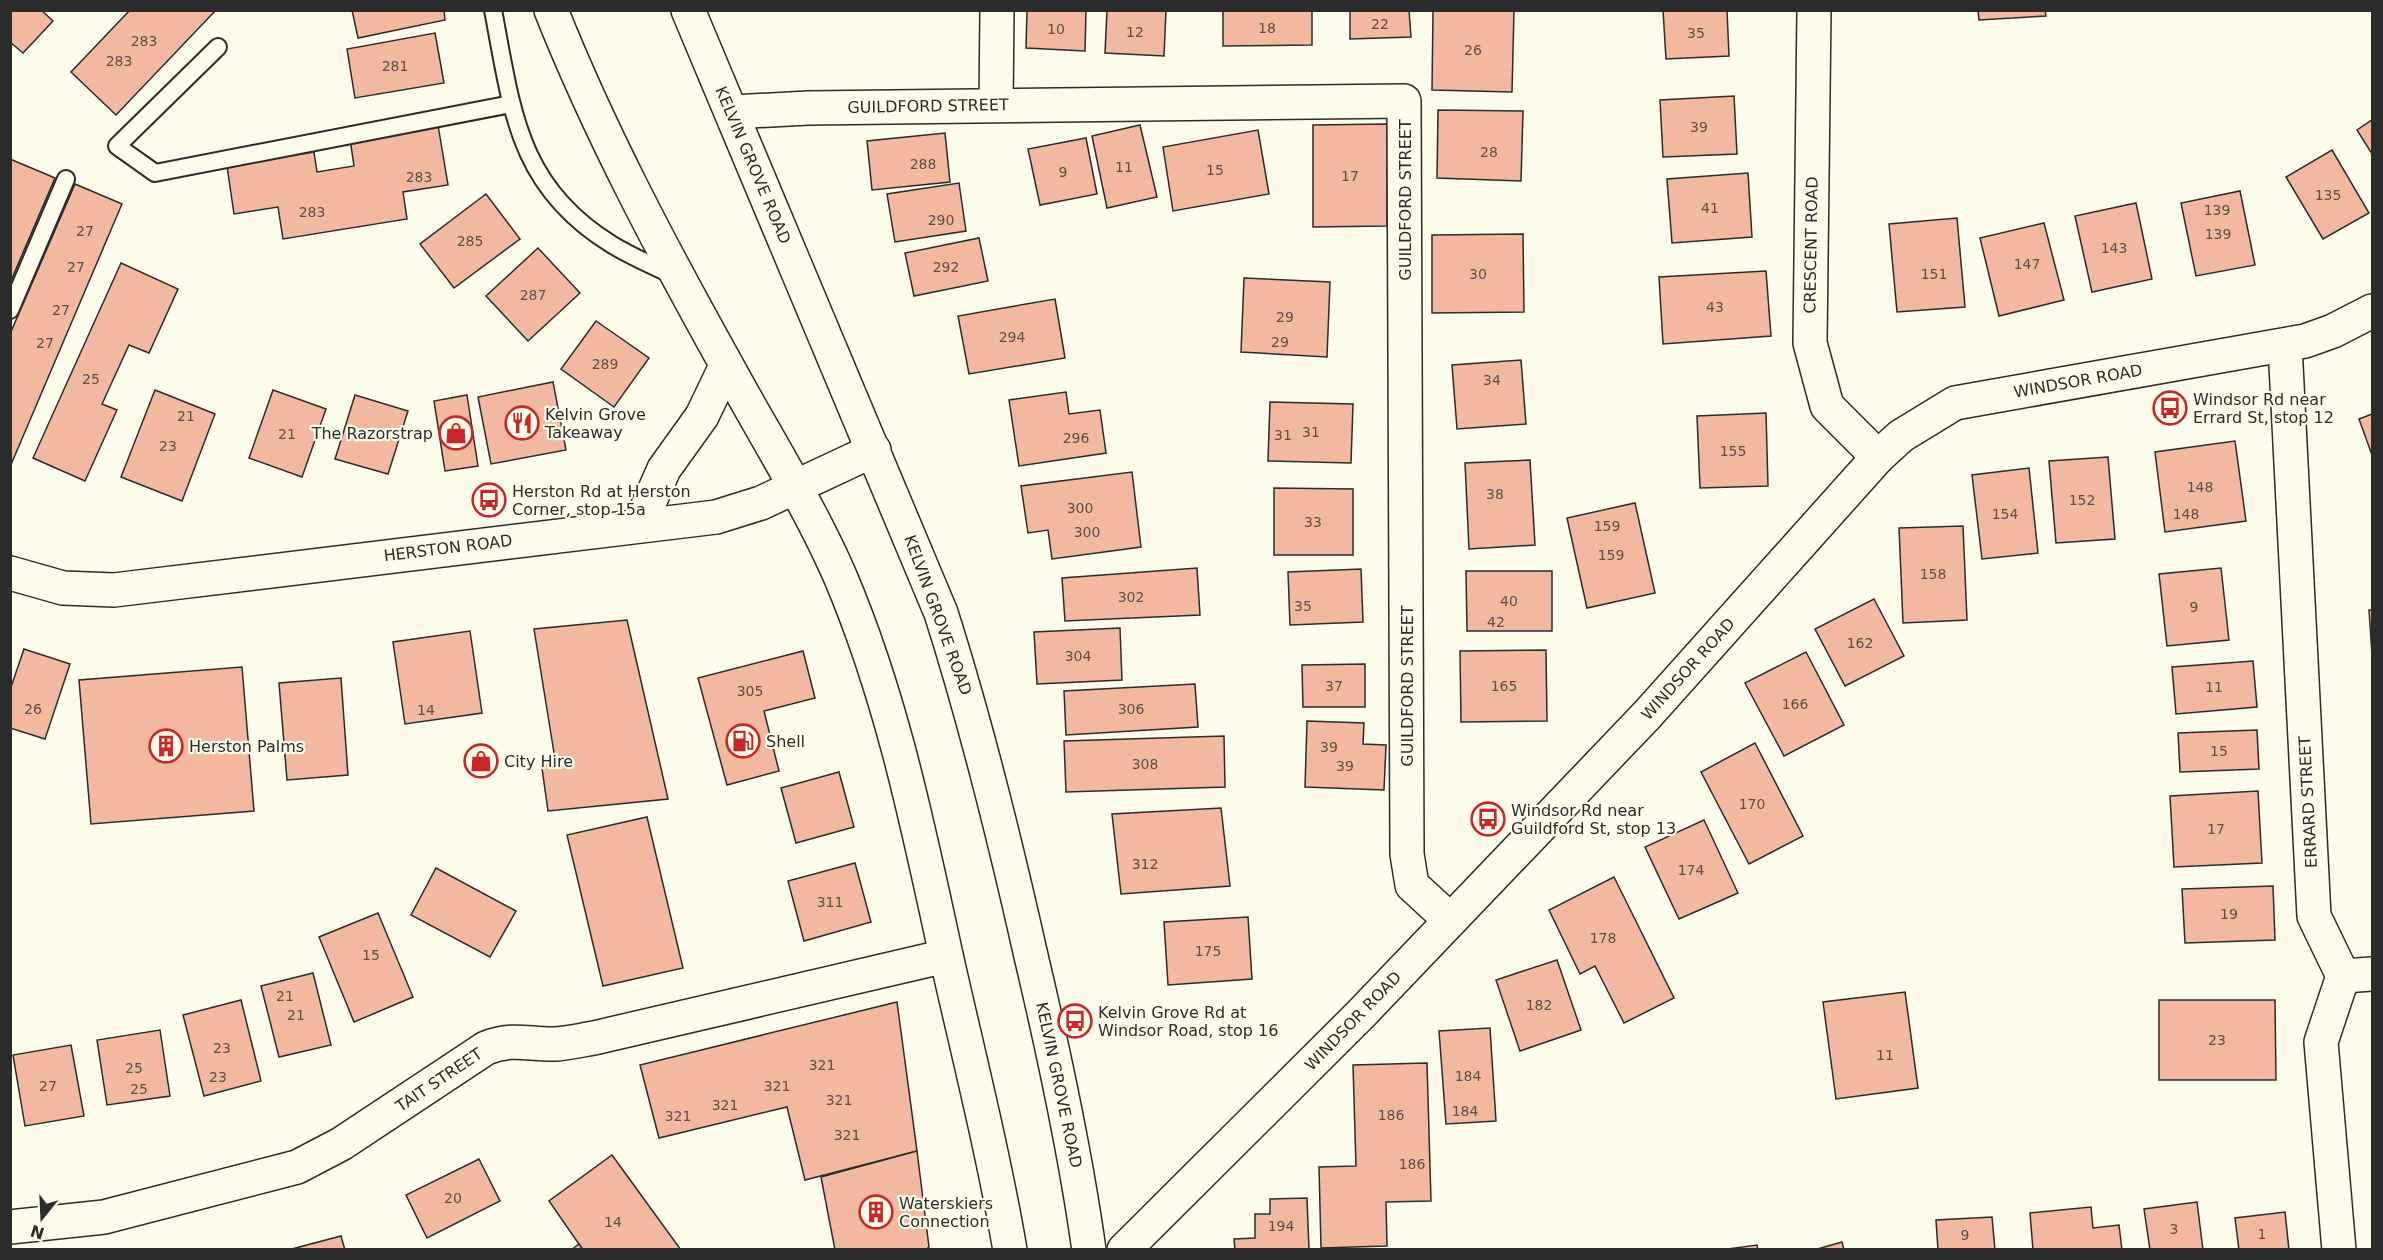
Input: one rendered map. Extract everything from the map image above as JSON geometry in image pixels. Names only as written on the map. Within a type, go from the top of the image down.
[{"type":"main road","points":[[551,10],[622,172],[726,366],[795,487],[838,572],[863,632],[884,695],[917,820],[1010,1250]]},
{"type":"main road","points":[[996,105],[997,10]]},
{"type":"main road","name":"CRESCENT ROAD","points":[[1814,10],[1810,343],[1827,406],[1878,457]]},
{"type":"main road","name":"KELVIN GROVE ROAD","points":[[696,16],[732,112],[941,613],[980,743],[1078,1165],[1089,1250]]},
{"type":"main road","name":"GUILDFORD STREET","points":[[732,112],[996,105],[1404,100],[1407,854],[1412,885],[1450,920]]},
{"type":"main road","name":"WINDSOR ROAD","points":[[1124,1250],[1352,1022],[1647,715],[1878,457],[1901,436],[1955,403],[2285,345],[2319,337],[2373,311]]},
{"type":"main road","name":"ERRARD STREET","points":[[2285,345],[2314,916],[2358,975],[2321,1041],[2339,1250]]},
{"type":"main road","points":[[639,526],[664,469],[702,416],[726,366]]},
{"type":"main road","name":"HERSTON ROAD","points":[[10,573],[63,588],[114,590],[716,517],[761,503],[874,450]]},
{"type":"main road","name":"TAIT STREET","points":[[12,1227],[87,1220],[121,1213],[297,1167],[341,1144],[486,1048],[502,1042],[522,1040],[555,1044],[594,1038],[946,956]]},
{"type":"lane","points":[[493,10],[511,104],[525,150],[539,177],[557,199],[591,230],[612,245],[679,279]]},
{"type":"lane","points":[[218,47],[117,146],[154,173],[511,104]]},
{"type":"lane","points":[[10,310],[66,179]]},
{"type":"building","points":[[10,10],[41,10],[53,21],[23,53],[10,42]]},
{"type":"building","points":[[130,10],[216,10],[116,115],[71,72]]},
{"type":"building","points":[[352,10],[444,10],[445,20],[358,38]]},
{"type":"building","points":[[1027,10],[1086,10],[1085,51],[1026,48]]},
{"type":"building","points":[[1107,10],[1166,10],[1164,56],[1105,53]]},
{"type":"building","points":[[1223,10],[1312,10],[1312,45],[1223,46]]},
{"type":"building","points":[[1350,10],[1409,10],[1411,37],[1350,39]]},
{"type":"building","points":[[1433,10],[1514,10],[1512,92],[1432,90]]},
{"type":"building","points":[[1663,10],[1727,10],[1729,56],[1666,59]]},
{"type":"building","points":[[1978,10],[2045,10],[2046,16],[1979,20]]},
{"type":"building","points":[[435,33],[444,83],[355,98],[347,49]]},
{"type":"building","points":[[1734,96],[1737,154],[1663,157],[1660,100]]},
{"type":"building","points":[[1438,110],[1523,111],[1521,181],[1437,178]]},
{"type":"building","points":[[2372,120],[2372,154],[2357,130]]},
{"type":"building","points":[[1387,124],[1387,226],[1313,227],[1313,125]]},
{"type":"building","points":[[438,125],[448,185],[403,192],[407,219],[283,239],[278,207],[234,214],[227,166],[314,152],[317,172],[354,166],[350,139]]},
{"type":"building","points":[[1140,125],[1157,197],[1107,208],[1092,136]]},
{"type":"building","points":[[1258,130],[1269,194],[1173,211],[1163,147]]},
{"type":"building","points":[[945,133],[950,182],[872,190],[867,141]]},
{"type":"building","points":[[1086,138],[1097,194],[1040,205],[1028,149]]},
{"type":"building","points":[[2332,150],[2369,213],[2323,239],[2286,177]]},
{"type":"building","points":[[10,159],[55,178],[10,283]]},
{"type":"building","points":[[1748,173],[1752,237],[1672,243],[1667,179]]},
{"type":"building","points":[[959,183],[966,231],[895,242],[887,194]]},
{"type":"building","points":[[75,184],[122,204],[10,467],[10,334]]},
{"type":"building","points":[[2240,191],[2255,265],[2196,276],[2181,203]]},
{"type":"building","points":[[486,194],[520,239],[454,288],[420,244]]},
{"type":"building","points":[[2136,203],[2152,279],[2092,292],[2075,216]]},
{"type":"building","points":[[1957,218],[1965,307],[1897,312],[1889,224]]},
{"type":"building","points":[[2044,223],[2064,300],[1999,316],[1980,238]]},
{"type":"building","points":[[1523,234],[1524,312],[1432,313],[1432,235]]},
{"type":"building","points":[[979,238],[988,281],[914,296],[905,253]]},
{"type":"building","points":[[538,248],[580,293],[528,341],[486,296]]},
{"type":"building","points":[[121,263],[178,289],[149,353],[129,345],[102,404],[117,410],[85,481],[33,458]]},
{"type":"building","points":[[1766,271],[1771,336],[1663,344],[1659,277]]},
{"type":"building","points":[[1244,278],[1330,282],[1327,357],[1241,352]]},
{"type":"building","points":[[1055,299],[1065,358],[969,374],[958,316]]},
{"type":"building","points":[[596,321],[649,358],[614,407],[561,369]]},
{"type":"building","points":[[1521,360],[1526,424],[1457,429],[1452,365]]},
{"type":"building","name":"Kelvin Grove Takeaway","points":[[553,382],[566,450],[491,464],[478,397]]},
{"type":"building","points":[[155,390],[215,414],[182,501],[121,477]]},
{"type":"building","points":[[273,390],[326,409],[302,477],[249,458]]},
{"type":"building","points":[[1066,392],[1069,414],[1100,410],[1106,453],[1019,466],[1009,400]]},
{"type":"building","points":[[355,395],[408,411],[388,474],[335,459]]},
{"type":"building","name":"The Razorstrap","points":[[467,395],[478,466],[445,471],[434,401]]},
{"type":"building","points":[[1270,402],[1353,404],[1351,463],[1268,461]]},
{"type":"building","points":[[1766,413],[1768,486],[1700,488],[1697,416]]},
{"type":"building","points":[[2372,414],[2372,455],[2359,419]]},
{"type":"building","points":[[2235,441],[2246,521],[2165,532],[2155,452]]},
{"type":"building","points":[[2108,457],[2115,539],[2056,543],[2049,461]]},
{"type":"building","points":[[1530,460],[1535,545],[1469,549],[1465,463]]},
{"type":"building","points":[[2029,468],[2038,553],[1982,559],[1972,475]]},
{"type":"building","points":[[1132,472],[1141,547],[1052,559],[1048,530],[1028,533],[1021,486]]},
{"type":"building","points":[[1274,488],[1353,489],[1353,555],[1274,555]]},
{"type":"building","points":[[1635,503],[1655,593],[1587,608],[1567,518]]},
{"type":"building","points":[[1963,526],[1967,620],[1903,623],[1899,528]]},
{"type":"building","points":[[1197,568],[1200,615],[1065,621],[1062,578]]},
{"type":"building","points":[[2221,568],[2229,640],[2167,646],[2159,574]]},
{"type":"building","points":[[1361,569],[1363,622],[1290,625],[1288,572]]},
{"type":"building","points":[[1466,571],[1552,571],[1552,631],[1467,631]]},
{"type":"building","points":[[1874,599],[1904,656],[1845,686],[1815,629]]},
{"type":"building","points":[[2369,610],[2372,610],[2372,655]]},
{"type":"building","points":[[627,620],[668,799],[548,811],[541,761],[555,759],[534,629]]},
{"type":"building","points":[[1120,628],[1122,680],[1037,684],[1034,632]]},
{"type":"building","points":[[470,631],[482,713],[405,724],[393,642]]},
{"type":"building","points":[[24,649],[70,664],[45,739],[10,728],[10,690]]},
{"type":"building","points":[[1546,650],[1547,721],[1461,722],[1460,651]]},
{"type":"building","name":"Shell","points":[[803,651],[815,698],[764,711],[779,771],[727,785],[698,678]]},
{"type":"building","points":[[1806,652],[1844,725],[1784,756],[1745,683]]},
{"type":"building","points":[[2253,661],[2257,707],[2176,714],[2172,667]]},
{"type":"building","points":[[1365,664],[1365,707],[1303,707],[1302,665]]},
{"type":"building","name":"Herston Palms","points":[[242,667],[254,811],[91,824],[79,680]]},
{"type":"building","points":[[341,678],[348,775],[287,780],[279,683]]},
{"type":"building","points":[[1195,684],[1198,727],[1066,735],[1064,691]]},
{"type":"building","points":[[1307,721],[1364,723],[1363,744],[1386,745],[1384,790],[1305,787]]},
{"type":"building","points":[[2257,730],[2259,769],[2180,772],[2178,733]]},
{"type":"building","points":[[1224,736],[1225,787],[1066,792],[1064,741]]},
{"type":"building","points":[[1755,743],[1803,836],[1749,864],[1701,772]]},
{"type":"building","points":[[839,772],[854,827],[796,843],[781,788]]},
{"type":"building","points":[[2258,791],[2262,863],[2174,867],[2170,796]]},
{"type":"building","points":[[1221,808],[1230,886],[1121,894],[1112,814]]},
{"type":"building","points":[[647,817],[683,968],[603,986],[567,835]]},
{"type":"building","points":[[1704,820],[1738,893],[1679,919],[1645,847]]},
{"type":"building","points":[[855,863],[871,922],[804,941],[788,881]]},
{"type":"building","points":[[436,868],[516,911],[490,957],[411,915]]},
{"type":"building","points":[[1614,877],[1674,998],[1624,1023],[1595,966],[1580,974],[1549,910]]},
{"type":"building","points":[[2273,886],[2275,940],[2185,943],[2182,889]]},
{"type":"building","points":[[378,913],[413,997],[354,1022],[319,937]]},
{"type":"building","points":[[1248,917],[1252,979],[1168,985],[1164,922]]},
{"type":"building","points":[[1557,960],[1581,1030],[1520,1051],[1496,980]]},
{"type":"building","points":[[313,973],[331,1045],[279,1057],[261,986]]},
{"type":"building","points":[[1905,992],[1918,1088],[1836,1099],[1823,1002]]},
{"type":"building","points":[[241,1000],[261,1081],[204,1096],[183,1015]]},
{"type":"building","points":[[2159,1000],[2275,1000],[2276,1080],[2159,1080]]},
{"type":"building","points":[[897,1002],[917,1151],[805,1180],[787,1107],[659,1138],[640,1065]]},
{"type":"building","points":[[1490,1028],[1496,1121],[1446,1124],[1439,1031]]},
{"type":"building","points":[[160,1030],[170,1096],[107,1105],[97,1040]]},
{"type":"building","points":[[71,1045],[84,1116],[25,1126],[13,1055]]},
{"type":"building","points":[[1427,1063],[1431,1201],[1386,1202],[1387,1246],[1321,1248],[1319,1167],[1356,1166],[1353,1065]]},
{"type":"building","name":"Waterskiers Connection","points":[[917,1151],[929,1247],[925,1250],[835,1250],[821,1177]]},
{"type":"building","points":[[612,1155],[681,1250],[583,1250],[549,1201]]},
{"type":"building","points":[[479,1159],[500,1201],[427,1238],[406,1195]]},
{"type":"building","points":[[1307,1198],[1309,1250],[1235,1250],[1234,1239],[1255,1238],[1255,1214],[1270,1214],[1270,1199]]},
{"type":"building","points":[[2197,1202],[2203,1250],[2150,1250],[2144,1209]]},
{"type":"building","points":[[2091,1207],[2093,1228],[2119,1225],[2122,1250],[2033,1250],[2030,1213]]},
{"type":"building","points":[[2285,1212],[2289,1250],[2239,1250],[2235,1218]]},
{"type":"building","points":[[1992,1217],[1995,1250],[1938,1250],[1936,1220]]},
{"type":"building","points":[[341,1236],[345,1250],[292,1249]]},
{"type":"building","points":[[1842,1242],[1844,1250],[1814,1250]]},
{"type":"building","points":[[579,1244],[583,1250],[571,1250]]},
{"type":"building","points":[[1757,1245],[1758,1250],[1720,1250]]},
{"type":"place","name":"Windsor Rd near Errard St, stop 12","points":[[2170,408]]},
{"type":"place","name":"Kelvin Grove Takeaway","points":[[522,423]]},
{"type":"place","name":"The Razorstrap","points":[[456,433]]},
{"type":"place","name":"Herston Rd at Herston Corner, stop 15a","points":[[489,500]]},
{"type":"place","name":"Shell","points":[[743,741]]},
{"type":"place","name":"Herston Palms","points":[[166,746]]},
{"type":"place","name":"City Hire","points":[[481,761]]},
{"type":"place","name":"Windsor Rd near Guildford St, stop 13","points":[[1488,819]]},
{"type":"place","name":"Kelvin Grove Rd at Windsor Road, stop 16","points":[[1075,1021]]},
{"type":"place","name":"Waterskiers Connection","points":[[876,1212]]}]
